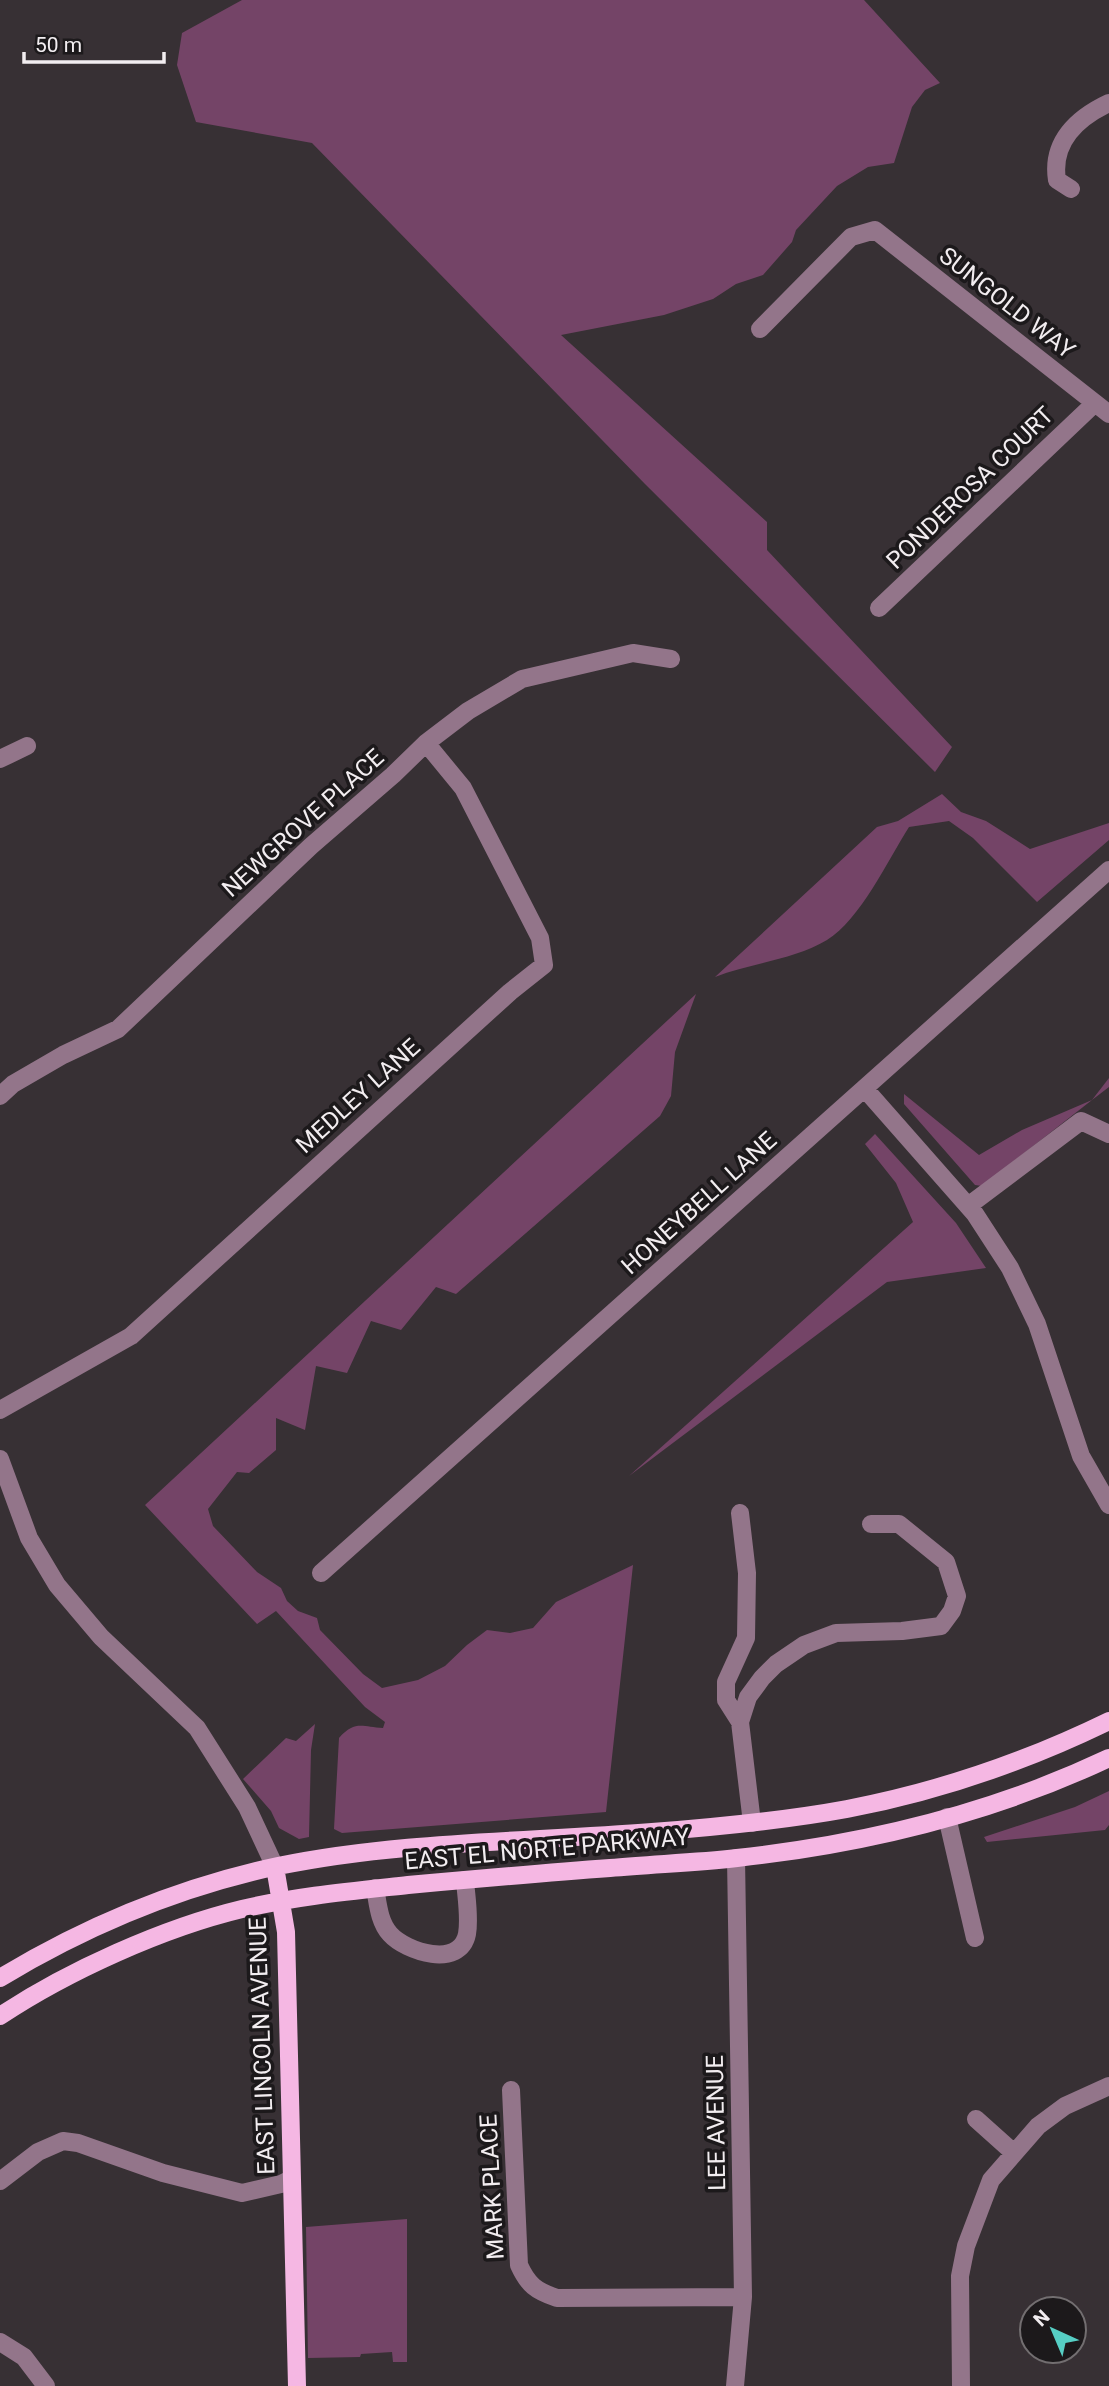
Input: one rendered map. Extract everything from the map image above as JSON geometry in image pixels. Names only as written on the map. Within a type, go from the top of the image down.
[{"type":"main road","name":"EAST EL NORTE PARKWAY","points":[[0,1978],[28,1961],[130,1912],[175,1894],[275,1867],[427,1847],[752,1823],[847,1809],[951,1783],[1080,1735],[1109,1721]]},
{"type":"main road","name":"EAST EL NORTE PARKWAY","points":[[0,2016],[22,2001],[74,1974],[132,1948],[184,1927],[242,1909],[334,1892],[736,1858],[825,1845],[926,1824],[997,1802],[1109,1758]]},
{"type":"main road","name":"EAST LINCOLN AVENUE","points":[[275,1867],[286,1932],[297,2386]]},
{"type":"street","points":[[1071,189],[1057,180],[1056,155],[1066,134],[1077,122],[1109,103]]},
{"type":"street","name":"SUNGOLD WAY","points":[[760,329],[851,237],[875,230],[1102,408]]},
{"type":"street","name":"PONDEROSA COURT","points":[[879,608],[1102,408]]},
{"type":"street","name":"NEWGROVE PLACE","points":[[0,1096],[33,1072],[118,1029],[311,846],[426,743],[468,711],[522,679],[633,653],[671,659]]},
{"type":"street","name":"MEDLEY LANE","points":[[0,1410],[131,1336],[510,992],[544,965],[540,939],[463,788],[426,743]]},
{"type":"street","points":[[0,759],[27,746]]},
{"type":"street","name":"HONEYBELL LANE","points":[[321,1573],[1109,870]]},
{"type":"street","points":[[865,1089],[968,1206],[1010,1268],[1033,1315],[1081,1456],[1109,1505]]},
{"type":"street","points":[[968,1206],[1081,1121],[1109,1134]]},
{"type":"street","name":"EAST LINCOLN AVENUE","points":[[0,1459],[29,1538],[57,1586],[101,1637],[197,1728],[247,1807],[275,1867]]},
{"type":"street","points":[[740,1513],[747,1573],[746,1638],[726,1682],[726,1700],[740,1722]]},
{"type":"street","points":[[752,1823],[740,1722],[748,1697],[762,1678],[776,1664],[804,1645],[836,1633],[902,1631],[941,1626],[952,1611],[957,1596],[946,1562],[899,1524],[871,1524]]},
{"type":"street","points":[[947,1817],[975,1938]]},
{"type":"street","name":"LEE AVENUE","points":[[735,2386],[743,2297],[736,1858]]},
{"type":"street","points":[[375,1888],[382,1924],[391,1936],[402,1944],[425,1953],[443,1956],[459,1947],[467,1936],[465,1880]]},
{"type":"street","points":[[961,2386],[960,2276],[966,2246],[991,2180],[1038,2126],[1065,2106],[1109,2086]]},
{"type":"street","name":"MARK PLACE","points":[[511,2090],[519,2265],[526,2281],[537,2292],[557,2298],[743,2297]]},
{"type":"street","points":[[976,2119],[1014,2153]]},
{"type":"street","points":[[0,2182],[38,2152],[63,2141],[78,2143],[163,2173],[242,2193],[281,2184],[290,2179]]},
{"type":"street","points":[[0,2342],[24,2357],[46,2386]]},
{"type":"shaded area","points":[[242,0],[864,0],[940,83],[925,90],[912,107],[894,163],[868,167],[837,186],[796,230],[792,242],[763,275],[736,284],[713,299],[664,315],[561,335],[767,522],[767,550],[952,747],[935,772],[645,484],[312,143],[196,122],[177,65],[182,33]]},
{"type":"shaded area","points":[[942,794],[961,812],[986,821],[1030,849],[1109,823],[1109,840],[1037,902],[973,838],[949,821],[909,827],[862,904],[839,931],[814,947],[715,977],[877,827],[898,821]]},
{"type":"shaded area","points":[[696,994],[675,1052],[671,1096],[660,1116],[456,1294],[436,1287],[401,1330],[371,1321],[347,1373],[316,1366],[305,1430],[276,1418],[276,1450],[249,1473],[237,1472],[208,1509],[213,1526],[257,1572],[281,1588],[287,1601],[298,1611],[317,1618],[320,1630],[363,1674],[382,1688],[418,1680],[445,1666],[487,1630],[510,1633],[533,1628],[556,1602],[633,1565],[606,1812],[342,1833],[334,1829],[339,1738],[354,1727],[383,1728],[385,1722],[365,1707],[276,1611],[257,1624],[145,1505]]},
{"type":"shaded area","points":[[1109,1078],[1109,1087],[1092,1100]]},
{"type":"shaded area","points":[[904,1094],[979,1155],[1022,1130],[1092,1100],[982,1186],[975,1185],[904,1104]]},
{"type":"shaded area","points":[[875,1134],[956,1223],[986,1268],[887,1282],[629,1476],[913,1222],[896,1183],[865,1144]]},
{"type":"shaded area","points":[[315,1724],[311,1750],[309,1837],[299,1839],[279,1828],[271,1811],[243,1779],[286,1738],[296,1741]]},
{"type":"shaded area","points":[[1109,1791],[1109,1825],[1105,1830],[987,1842],[984,1837],[1075,1807]]},
{"type":"shaded area","points":[[407,2219],[407,2362],[393,2362],[392,2352],[361,2354],[360,2357],[308,2358],[306,2227]]}]
